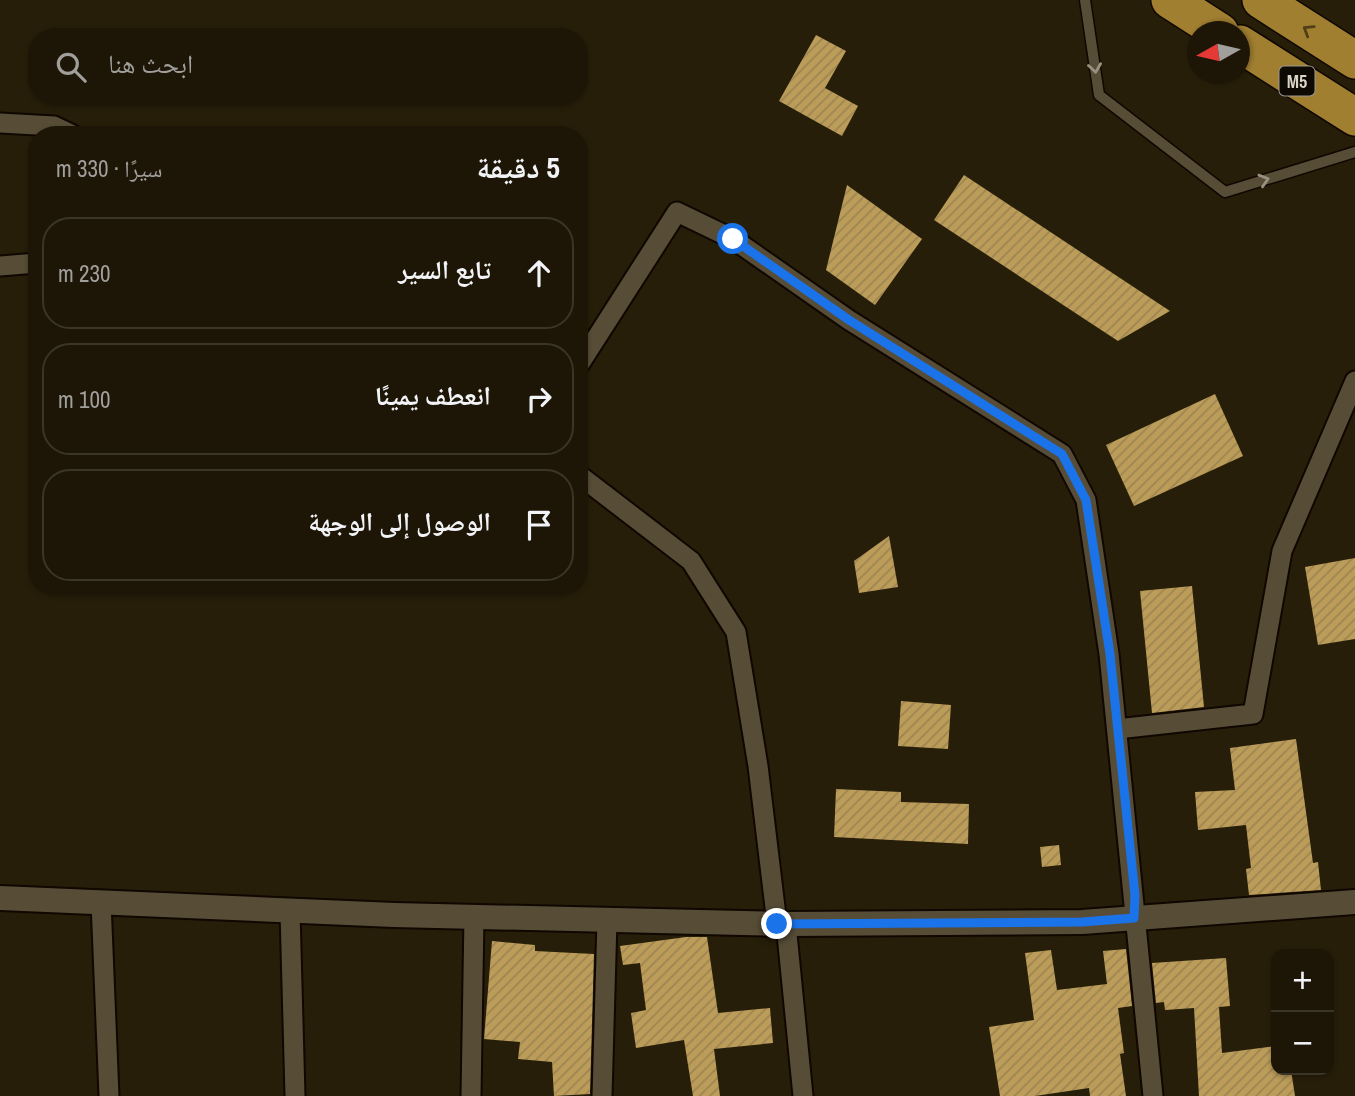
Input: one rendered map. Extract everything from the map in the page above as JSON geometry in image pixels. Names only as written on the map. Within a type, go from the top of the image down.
[{"type":"highway","points":[[1170,0],[1203,21]]},
{"type":"highway","name":"M5","points":[[1261,0],[1355,60]]},
{"type":"highway","name":"M5","points":[[1250,50],[1355,117]]},
{"type":"street","points":[[0,123],[54,126]]},
{"type":"street","points":[[588,351],[677,212],[733,239],[849,320],[1062,454],[1086,500],[1110,654],[1153,1096]]},
{"type":"street","points":[[0,266],[28,264]]},
{"type":"street","points":[[1117,729],[1253,714],[1282,551],[1355,381]]},
{"type":"street","points":[[588,482],[691,561],[736,632],[781,924],[803,1096]]},
{"type":"street","points":[[0,898],[290,911],[781,924],[1082,922],[1355,902]]},
{"type":"street","points":[[101,902],[109,1096]]},
{"type":"street","points":[[290,911],[295,1096]]},
{"type":"street","points":[[471,1096],[474,917]]},
{"type":"street","points":[[602,1096],[607,920]]},
{"type":"lane","points":[[1085,0],[1099,95],[1225,192],[1355,152]]},
{"type":"building","points":[[816,35],[846,51],[825,88],[858,106],[842,136],[779,101]]},
{"type":"building","points":[[964,175],[1170,311],[1118,341],[934,220]]},
{"type":"building","points":[[847,185],[922,239],[875,305],[826,270]]},
{"type":"building","points":[[1215,394],[1243,456],[1134,506],[1106,445]]},
{"type":"building","points":[[889,536],[898,587],[859,593],[854,561]]},
{"type":"building","points":[[1355,558],[1355,639],[1318,645],[1305,567]]},
{"type":"building","points":[[1192,586],[1204,707],[1152,713],[1140,591]]},
{"type":"building","points":[[901,701],[951,705],[948,749],[898,746]]},
{"type":"building","points":[[1296,739],[1313,863],[1318,862],[1321,890],[1249,895],[1246,869],[1251,868],[1246,825],[1198,830],[1195,792],[1235,790],[1230,748]]},
{"type":"building","points":[[836,789],[901,792],[901,802],[969,804],[968,844],[834,837]]},
{"type":"building","points":[[1059,845],[1061,865],[1042,867],[1040,847]]},
{"type":"building","points":[[686,937],[707,937],[718,1013],[770,1008],[773,1043],[714,1049],[720,1096],[693,1096],[684,1040],[636,1048],[631,1013],[646,1010],[640,963],[623,965],[620,946]]},
{"type":"building","points":[[492,941],[535,945],[535,951],[594,954],[590,1094],[554,1096],[552,1062],[518,1059],[520,1042],[484,1039]]},
{"type":"building","points":[[1126,949],[1132,1006],[1118,1008],[1124,1053],[1120,1054],[1126,1096],[1090,1096],[1089,1088],[1035,1096],[1000,1096],[989,1027],[1034,1020],[1025,953],[1051,950],[1057,990],[1107,984],[1103,951]]},
{"type":"building","points":[[1226,958],[1230,1006],[1219,1007],[1222,1053],[1271,1047],[1271,1075],[1292,1075],[1295,1096],[1199,1096],[1194,1008],[1165,1010],[1164,1002],[1156,1003],[1152,963]]},
{"type":"route","points":[[733,239],[849,320],[1062,454],[1086,500],[1110,654],[1135,895],[1134,918],[1082,922],[777,924]]}]
